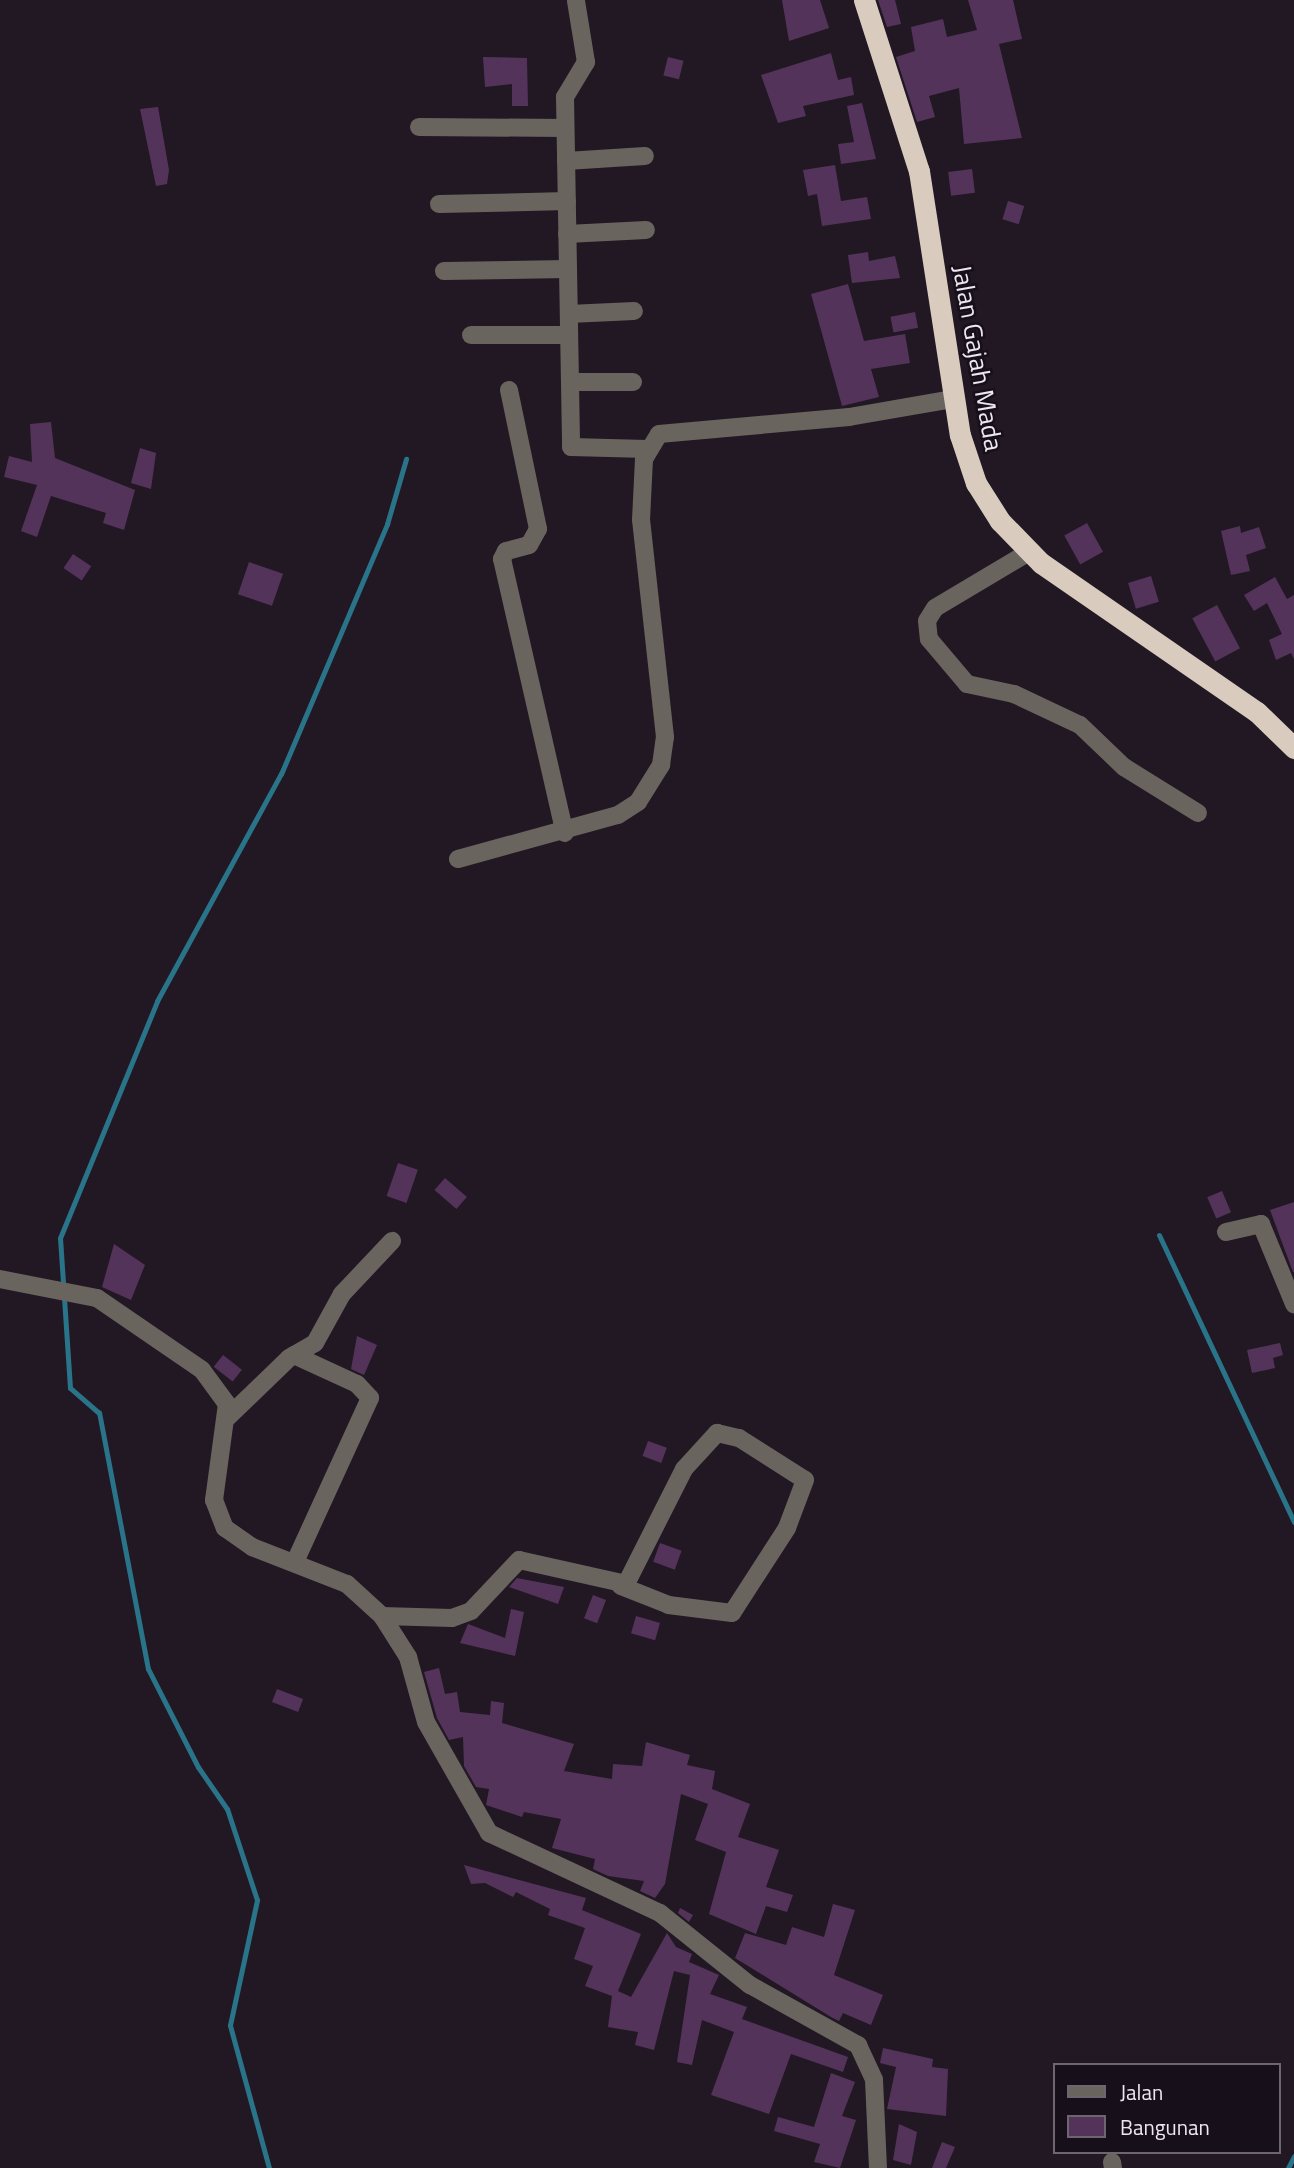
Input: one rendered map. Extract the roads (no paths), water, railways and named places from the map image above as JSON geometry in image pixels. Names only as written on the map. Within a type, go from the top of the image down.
[{"type":"highway","name":"Jalan Gajah Mada","points":[[864,0],[919,171],[953,399],[976,483],[1029,552],[1257,712],[1294,748]]},
{"type":"street","points":[[576,1],[586,62],[565,97],[571,447],[647,449],[671,429],[849,417],[953,399]]},
{"type":"street","points":[[419,127],[565,128]]},
{"type":"street","points":[[566,160],[645,156]]},
{"type":"street","points":[[439,204],[567,201]]},
{"type":"street","points":[[567,234],[646,230]]},
{"type":"street","points":[[444,271],[568,269]]},
{"type":"street","points":[[569,314],[634,311]]},
{"type":"street","points":[[471,335],[569,335]]},
{"type":"street","points":[[570,382],[633,382]]},
{"type":"street","points":[[509,390],[538,529],[529,545],[506,551],[502,559],[565,833]]},
{"type":"street","points":[[458,859],[565,833],[638,802],[661,765],[665,737],[641,520],[647,449]]},
{"type":"street","points":[[1029,552],[935,608],[927,621],[929,639],[967,684],[1014,694],[1080,724],[1125,766],[1198,813]]},
{"type":"street","points":[[1226,1232],[1261,1224],[1292,1292]]},
{"type":"street","points":[[228,1417],[294,1356],[315,1343],[342,1294],[392,1241]]},
{"type":"street","points":[[0,1279],[88,1296],[202,1370],[222,1394],[228,1417],[214,1483],[219,1520],[252,1547],[347,1584],[382,1616],[408,1657],[426,1723],[489,1833],[563,1873],[660,1913],[750,1985],[858,2045],[873,2080],[878,2168]]},
{"type":"street","points":[[294,1356],[357,1384],[370,1398],[295,1562]]},
{"type":"street","points":[[382,1616],[452,1618],[471,1611],[519,1560],[621,1586],[669,1605],[732,1613],[787,1528],[805,1480],[739,1438],[717,1433],[684,1469],[632,1578],[621,1586]]},
{"type":"waterway","points":[[269,2168],[230,2025],[257,1900],[227,1809],[198,1767],[148,1669],[99,1413],[70,1388],[60,1238],[157,1001],[281,774],[387,524],[406,459]]},
{"type":"waterway","points":[[1159,1235],[1294,1522]]},
{"type":"waterway","points":[[1288,2168],[1294,2156]]}]
